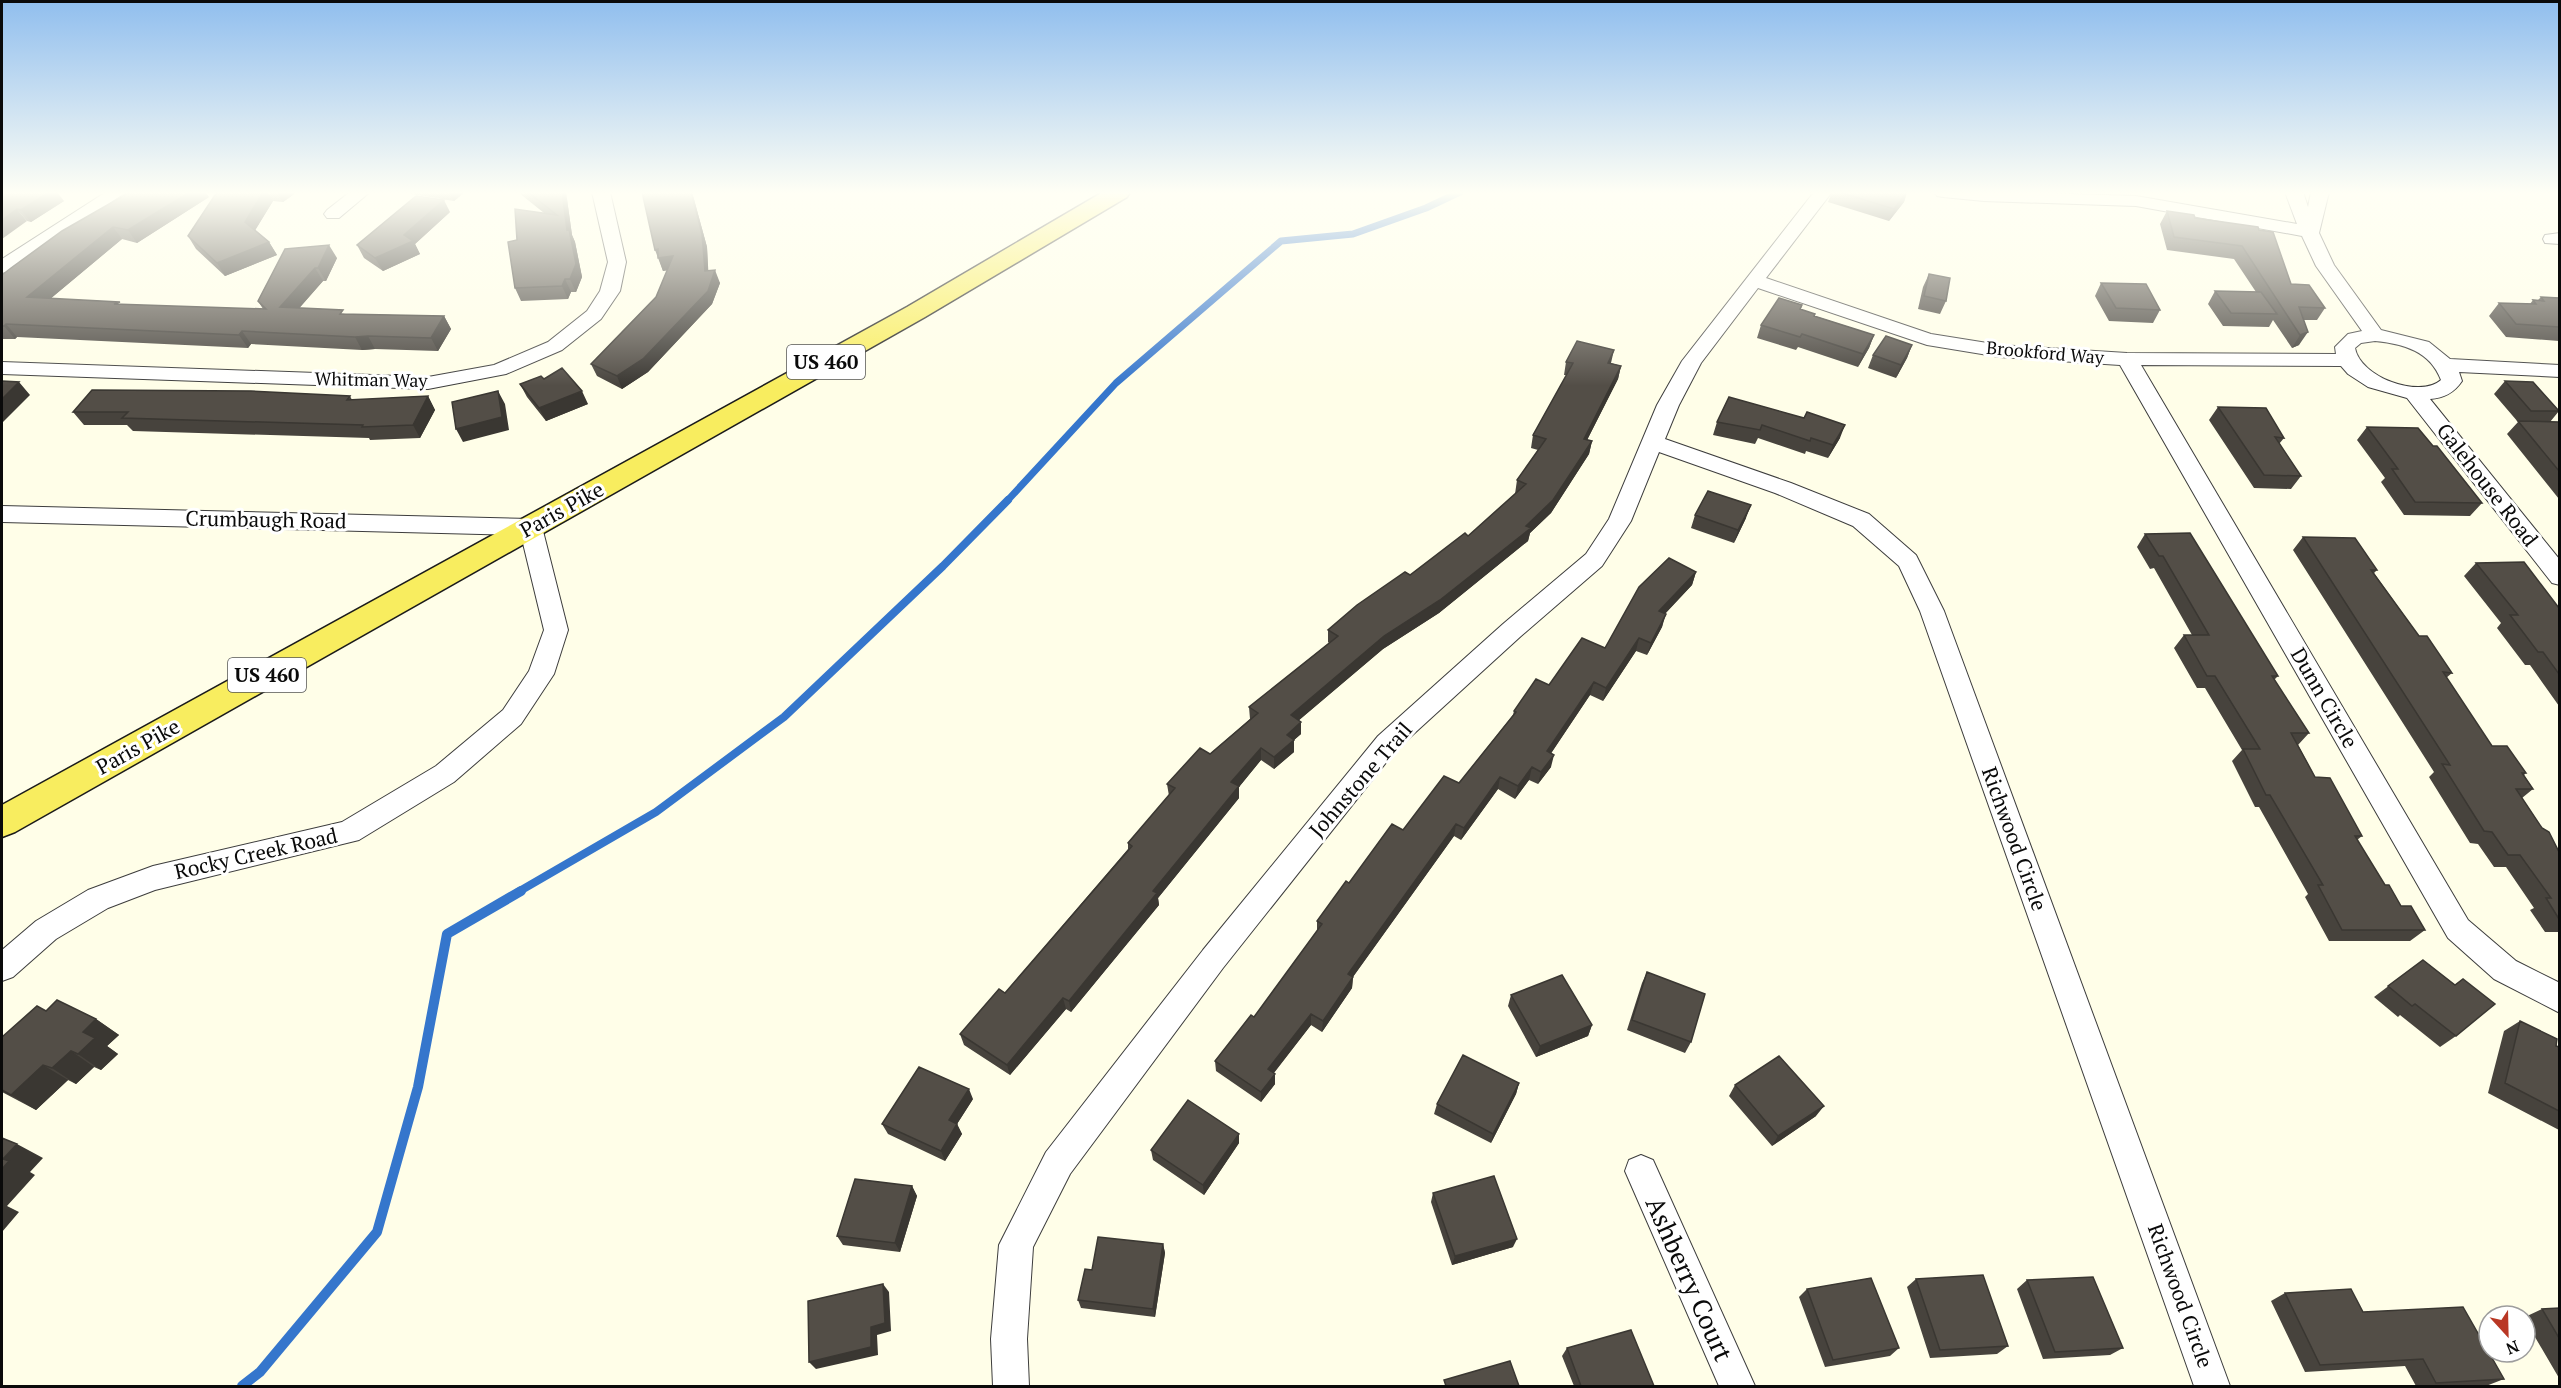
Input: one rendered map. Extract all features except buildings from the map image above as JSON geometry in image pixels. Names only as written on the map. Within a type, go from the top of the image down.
[{"type":"main road","name":"Paris Pike","points":[[2,822],[916,312],[1009,257]]},
{"type":"street","points":[[2,267],[18,257]]},
{"type":"street","name":"Whitman Way","points":[[2,368],[428,383],[499,370],[555,346],[594,315],[610,291],[617,262],[616,257]]},
{"type":"street","name":"Johnstone Trail","points":[[1011,1386],[1009,1339],[1016,1245],[1058,1164],[1213,959],[1387,743],[1512,630],[1594,560],[1620,521],[1668,405],[1692,361],[1771,257]]},
{"type":"street","points":[[2321,257],[2325,266],[2375,335]]},
{"type":"street","name":"Brookford Way","points":[[1753,280],[1927,339],[2000,351],[2127,359],[2348,360]]},
{"type":"street","points":[[2375,335],[2416,344],[2438,356],[2447,365],[2452,381],[2440,391],[2414,393],[2394,389],[2374,381],[2358,371],[2348,360],[2345,347],[2355,338],[2375,335]]},
{"type":"street","name":"Dunn Circle","points":[[2127,359],[2458,929],[2505,970],[2559,999]]},
{"type":"street","points":[[2447,365],[2559,371]]},
{"type":"street","name":"Galehouse Road","points":[[2414,393],[2559,577]]},
{"type":"street","name":"Richwood Circle","points":[[1653,442],[1783,488],[1861,520],[1908,561],[1936,622],[2212,1386]]},
{"type":"street","name":"Crumbaugh Road","points":[[2,514],[531,527]]},
{"type":"street","name":"Rocky Creek Road","points":[[2,968],[46,930],[98,899],[153,878],[349,832],[445,774],[512,717],[541,674],[556,630],[531,527]]},
{"type":"street","name":"Ashberry Court","points":[[1641,1171],[1737,1386]]},
{"type":"waterway","points":[[1007,501],[1116,383],[1263,257]]},
{"type":"waterway","points":[[518,892],[656,812],[784,717],[943,566],[1008,500]]},
{"type":"waterway","points":[[242,1386],[260,1372],[377,1232],[418,1087],[447,934],[521,891]]}]
